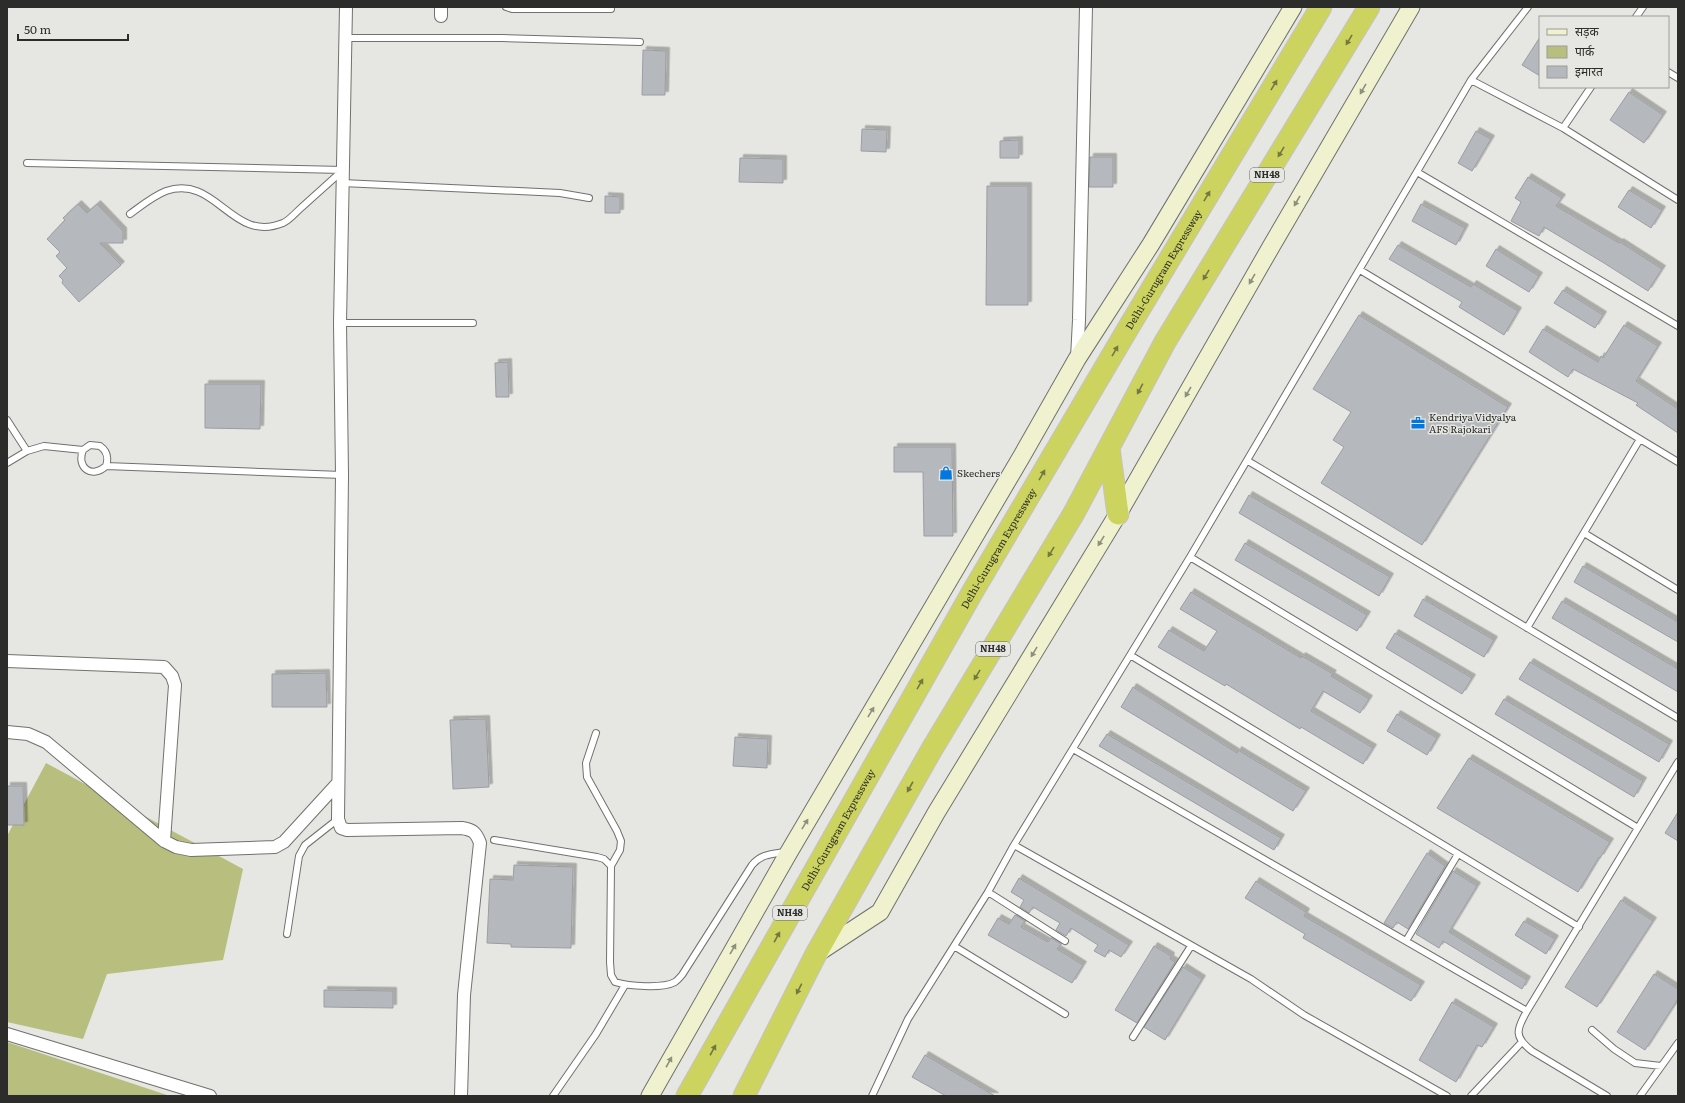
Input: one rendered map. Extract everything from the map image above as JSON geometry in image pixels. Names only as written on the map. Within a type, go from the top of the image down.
[{"type":"highway","name":"Delhi-Gurugram Expressway","points":[[687,1096],[973,591],[1130,325],[1321,7]]},
{"type":"highway","name":"NH48","points":[[744,1096],[816,954],[932,749],[1074,513],[1165,342],[1369,7]]},
{"type":"highway","points":[[1109,448],[1118,514]]},
{"type":"main road","points":[[650,1096],[789,852],[1019,461],[1077,359],[1151,244],[1293,7]]},
{"type":"main road","points":[[816,954],[880,912],[936,813],[1118,514],[1268,252],[1411,7]]},
{"type":"street","points":[[346,7],[340,323],[342,475],[337,784],[338,819],[341,828],[347,830],[462,828],[471,829],[476,833],[480,843],[464,995],[461,1096]]},
{"type":"street","points":[[1077,359],[1086,7]]},
{"type":"street","points":[[7,661],[164,668],[172,676],[175,685],[164,841]]},
{"type":"street","points":[[7,732],[28,734],[46,742],[164,841],[176,847],[191,850],[266,849],[275,847],[284,842],[337,784]]},
{"type":"street","points":[[7,1034],[210,1096]]},
{"type":"lane","points":[[506,7],[512,10],[611,10]]},
{"type":"lane","points":[[872,1096],[908,1019],[988,892],[1014,845],[1248,461],[1471,80],[1528,7]]},
{"type":"lane","points":[[1637,16],[1643,7]]},
{"type":"lane","points":[[346,38],[502,38],[640,42]]},
{"type":"lane","points":[[1669,73],[1678,78]]},
{"type":"lane","points":[[1471,80],[1563,128],[1678,200]]},
{"type":"lane","points":[[1563,128],[1590,88]]},
{"type":"lane","points":[[27,163],[343,170]]},
{"type":"lane","points":[[130,214],[156,195],[180,188],[194,190],[210,197],[234,218],[246,224],[257,227],[271,227],[285,222],[343,170]]},
{"type":"lane","points":[[1417,172],[1678,326]]},
{"type":"lane","points":[[342,183],[560,193],[589,198]]},
{"type":"lane","points":[[1360,270],[1678,462]]},
{"type":"lane","points":[[340,323],[473,323]]},
{"type":"lane","points":[[7,420],[27,451]]},
{"type":"lane","points":[[1527,628],[1640,439]]},
{"type":"lane","points":[[106,466],[108,461],[106,452],[100,446],[90,445],[83,450],[80,459],[82,464],[88,470],[98,471],[106,466],[342,475]]},
{"type":"lane","points":[[7,463],[27,451],[44,446],[83,450]]},
{"type":"lane","points":[[1248,461],[1678,718]]},
{"type":"lane","points":[[1584,533],[1678,590]]},
{"type":"lane","points":[[1190,557],[1638,828]]},
{"type":"lane","points":[[1130,655],[1579,927]]},
{"type":"lane","points":[[596,733],[586,763],[587,777],[621,841],[620,850],[611,866],[610,962],[611,975],[615,982],[625,985],[656,985],[675,982],[682,975],[752,865],[764,856],[789,852]]},
{"type":"lane","points":[[1073,749],[1527,1011]]},
{"type":"lane","points":[[1607,1096],[1532,1051],[1522,1043],[1518,1033],[1527,1011],[1678,762]]},
{"type":"lane","points":[[287,934],[299,856],[305,845],[338,819]]},
{"type":"lane","points":[[494,840],[597,857],[604,859],[611,866]]},
{"type":"lane","points":[[1014,845],[1251,979],[1304,1015],[1447,1096]]},
{"type":"lane","points":[[1406,941],[1458,854]]},
{"type":"lane","points":[[988,892],[1065,941]]},
{"type":"lane","points":[[954,946],[1065,1014]]},
{"type":"lane","points":[[1133,1038],[1191,946]]},
{"type":"lane","points":[[553,1096],[596,1034],[625,985]]},
{"type":"lane","points":[[1592,1030],[1614,1049],[1635,1063],[1661,1066]]},
{"type":"lane","points":[[1471,1096],[1522,1043]]},
{"type":"lane","points":[[1640,1096],[1677,1044]]},
{"type":"green space","points":[[46,763],[243,869],[223,960],[107,974],[83,1039],[7,1022],[7,836]]},
{"type":"green space","points":[[7,1042],[170,1096],[7,1096]]},
{"type":"building","points":[[1539,39],[1539,75],[1522,65]]},
{"type":"building","points":[[643,50],[666,51],[665,95],[642,95]]},
{"type":"building","points":[[1629,92],[1663,115],[1644,143],[1610,120]]},
{"type":"building","points":[[862,129],[887,130],[886,152],[861,151]]},
{"type":"building","points":[[1476,131],[1491,139],[1472,171],[1458,163]]},
{"type":"building","points":[[1019,140],[1019,158],[1000,158],[1000,141]]},
{"type":"building","points":[[1090,157],[1113,157],[1113,187],[1089,187]]},
{"type":"building","points":[[740,158],[783,159],[783,183],[739,182]]},
{"type":"building","points":[[1528,177],[1562,198],[1556,206],[1619,243],[1620,242],[1662,269],[1648,291],[1544,227],[1539,236],[1511,221],[1521,202],[1515,198]]},
{"type":"building","points":[[987,186],[1028,186],[1028,305],[986,305]]},
{"type":"building","points":[[1629,190],[1662,210],[1651,228],[1618,207]]},
{"type":"building","points":[[605,196],[620,197],[620,213],[605,213]]},
{"type":"building","points":[[78,204],[87,213],[97,204],[123,231],[123,243],[100,243],[121,265],[79,302],[62,283],[63,280],[59,276],[67,268],[56,256],[60,252],[47,239],[65,220],[63,218]]},
{"type":"building","points":[[1421,204],[1465,228],[1456,245],[1412,221]]},
{"type":"building","points":[[1398,245],[1471,287],[1473,284],[1518,311],[1504,335],[1459,307],[1462,302],[1389,259]]},
{"type":"building","points":[[1496,249],[1539,276],[1529,292],[1486,266]]},
{"type":"building","points":[[1563,290],[1603,315],[1595,328],[1554,303]]},
{"type":"building","points":[[1359,315],[1508,407],[1422,545],[1321,483],[1344,447],[1333,440],[1351,412],[1313,389]]},
{"type":"building","points":[[1624,325],[1658,346],[1636,381],[1678,409],[1678,433],[1636,405],[1638,403],[1573,369],[1568,377],[1529,352],[1543,329],[1598,362],[1601,356],[1603,358]]},
{"type":"building","points":[[508,362],[509,397],[496,397],[495,363]]},
{"type":"building","points":[[205,384],[261,384],[260,429],[205,428]]},
{"type":"building","points":[[894,447],[952,447],[953,536],[924,536],[923,472],[894,472]]},
{"type":"building","points":[[1249,495],[1390,577],[1379,596],[1239,513]]},
{"type":"building","points":[[1245,543],[1367,615],[1357,631],[1235,560]]},
{"type":"building","points":[[1583,566],[1678,622],[1678,642],[1574,582]]},
{"type":"building","points":[[1191,592],[1301,658],[1302,656],[1333,674],[1331,676],[1369,699],[1360,713],[1323,691],[1311,711],[1373,748],[1363,764],[1301,727],[1300,729],[1226,684],[1225,686],[1158,647],[1169,630],[1204,651],[1217,631],[1180,609]]},
{"type":"building","points":[[1423,599],[1494,640],[1484,657],[1414,616]]},
{"type":"building","points":[[1562,601],[1678,669],[1678,692],[1552,618]]},
{"type":"building","points":[[1395,633],[1472,678],[1462,694],[1386,648]]},
{"type":"building","points":[[1530,662],[1669,744],[1659,762],[1519,679]]},
{"type":"building","points":[[326,673],[327,707],[272,707],[272,674]]},
{"type":"building","points":[[1133,687],[1237,753],[1238,750],[1306,791],[1293,811],[1121,707]]},
{"type":"building","points":[[1504,699],[1643,781],[1634,797],[1495,714]]},
{"type":"building","points":[[1397,714],[1437,738],[1427,755],[1387,731]]},
{"type":"building","points":[[486,719],[489,787],[453,789],[450,720]]},
{"type":"building","points":[[1107,734],[1281,838],[1274,850],[1099,746]]},
{"type":"building","points":[[735,737],[768,739],[767,768],[733,766]]},
{"type":"building","points":[[1469,758],[1610,842],[1578,892],[1437,808]]},
{"type":"building","points":[[7,786],[23,786],[24,825],[7,825]]},
{"type":"building","points":[[1678,812],[1678,841],[1665,833]]},
{"type":"building","points":[[1427,853],[1445,866],[1408,929],[1397,922],[1393,928],[1384,923]]},
{"type":"building","points":[[514,865],[573,867],[571,948],[511,947],[511,944],[487,943],[490,879],[513,880]]},
{"type":"building","points":[[1453,871],[1477,886],[1449,932],[1527,980],[1522,989],[1443,941],[1439,948],[1416,934]]},
{"type":"building","points":[[1019,878],[1129,945],[1121,957],[1109,950],[1105,957],[1094,951],[1098,945],[1071,928],[1066,936],[1056,930],[1060,923],[1033,907],[1029,913],[1020,907],[1024,900],[1011,892]]},
{"type":"building","points":[[1256,881],[1306,912],[1304,916],[1421,985],[1411,1001],[1303,938],[1305,934],[1245,898]]},
{"type":"building","points":[[1621,900],[1653,921],[1597,1007],[1565,987]]},
{"type":"building","points":[[1015,915],[1025,921],[1021,927],[1048,942],[1051,938],[1061,944],[1057,949],[1083,965],[1072,983],[988,935],[998,918],[1009,924]]},
{"type":"building","points":[[1524,921],[1555,939],[1546,954],[1515,935]]},
{"type":"building","points":[[1154,946],[1171,956],[1170,959],[1175,962],[1137,1023],[1115,1010]]},
{"type":"building","points":[[1183,967],[1202,979],[1165,1040],[1144,1027]]},
{"type":"building","points":[[1654,974],[1678,989],[1678,999],[1645,1050],[1617,1032]]},
{"type":"building","points":[[324,990],[393,991],[393,1008],[324,1007]]},
{"type":"building","points":[[1452,1002],[1494,1027],[1482,1047],[1477,1045],[1456,1082],[1419,1060]]},
{"type":"building","points":[[925,1055],[995,1096],[946,1096],[912,1077]]},
{"type":"place","name":"Kendriya Vidyalya AFS Rajokari","points":[[1418,423]]},
{"type":"place","name":"Skechers","points":[[946,473]]}]
